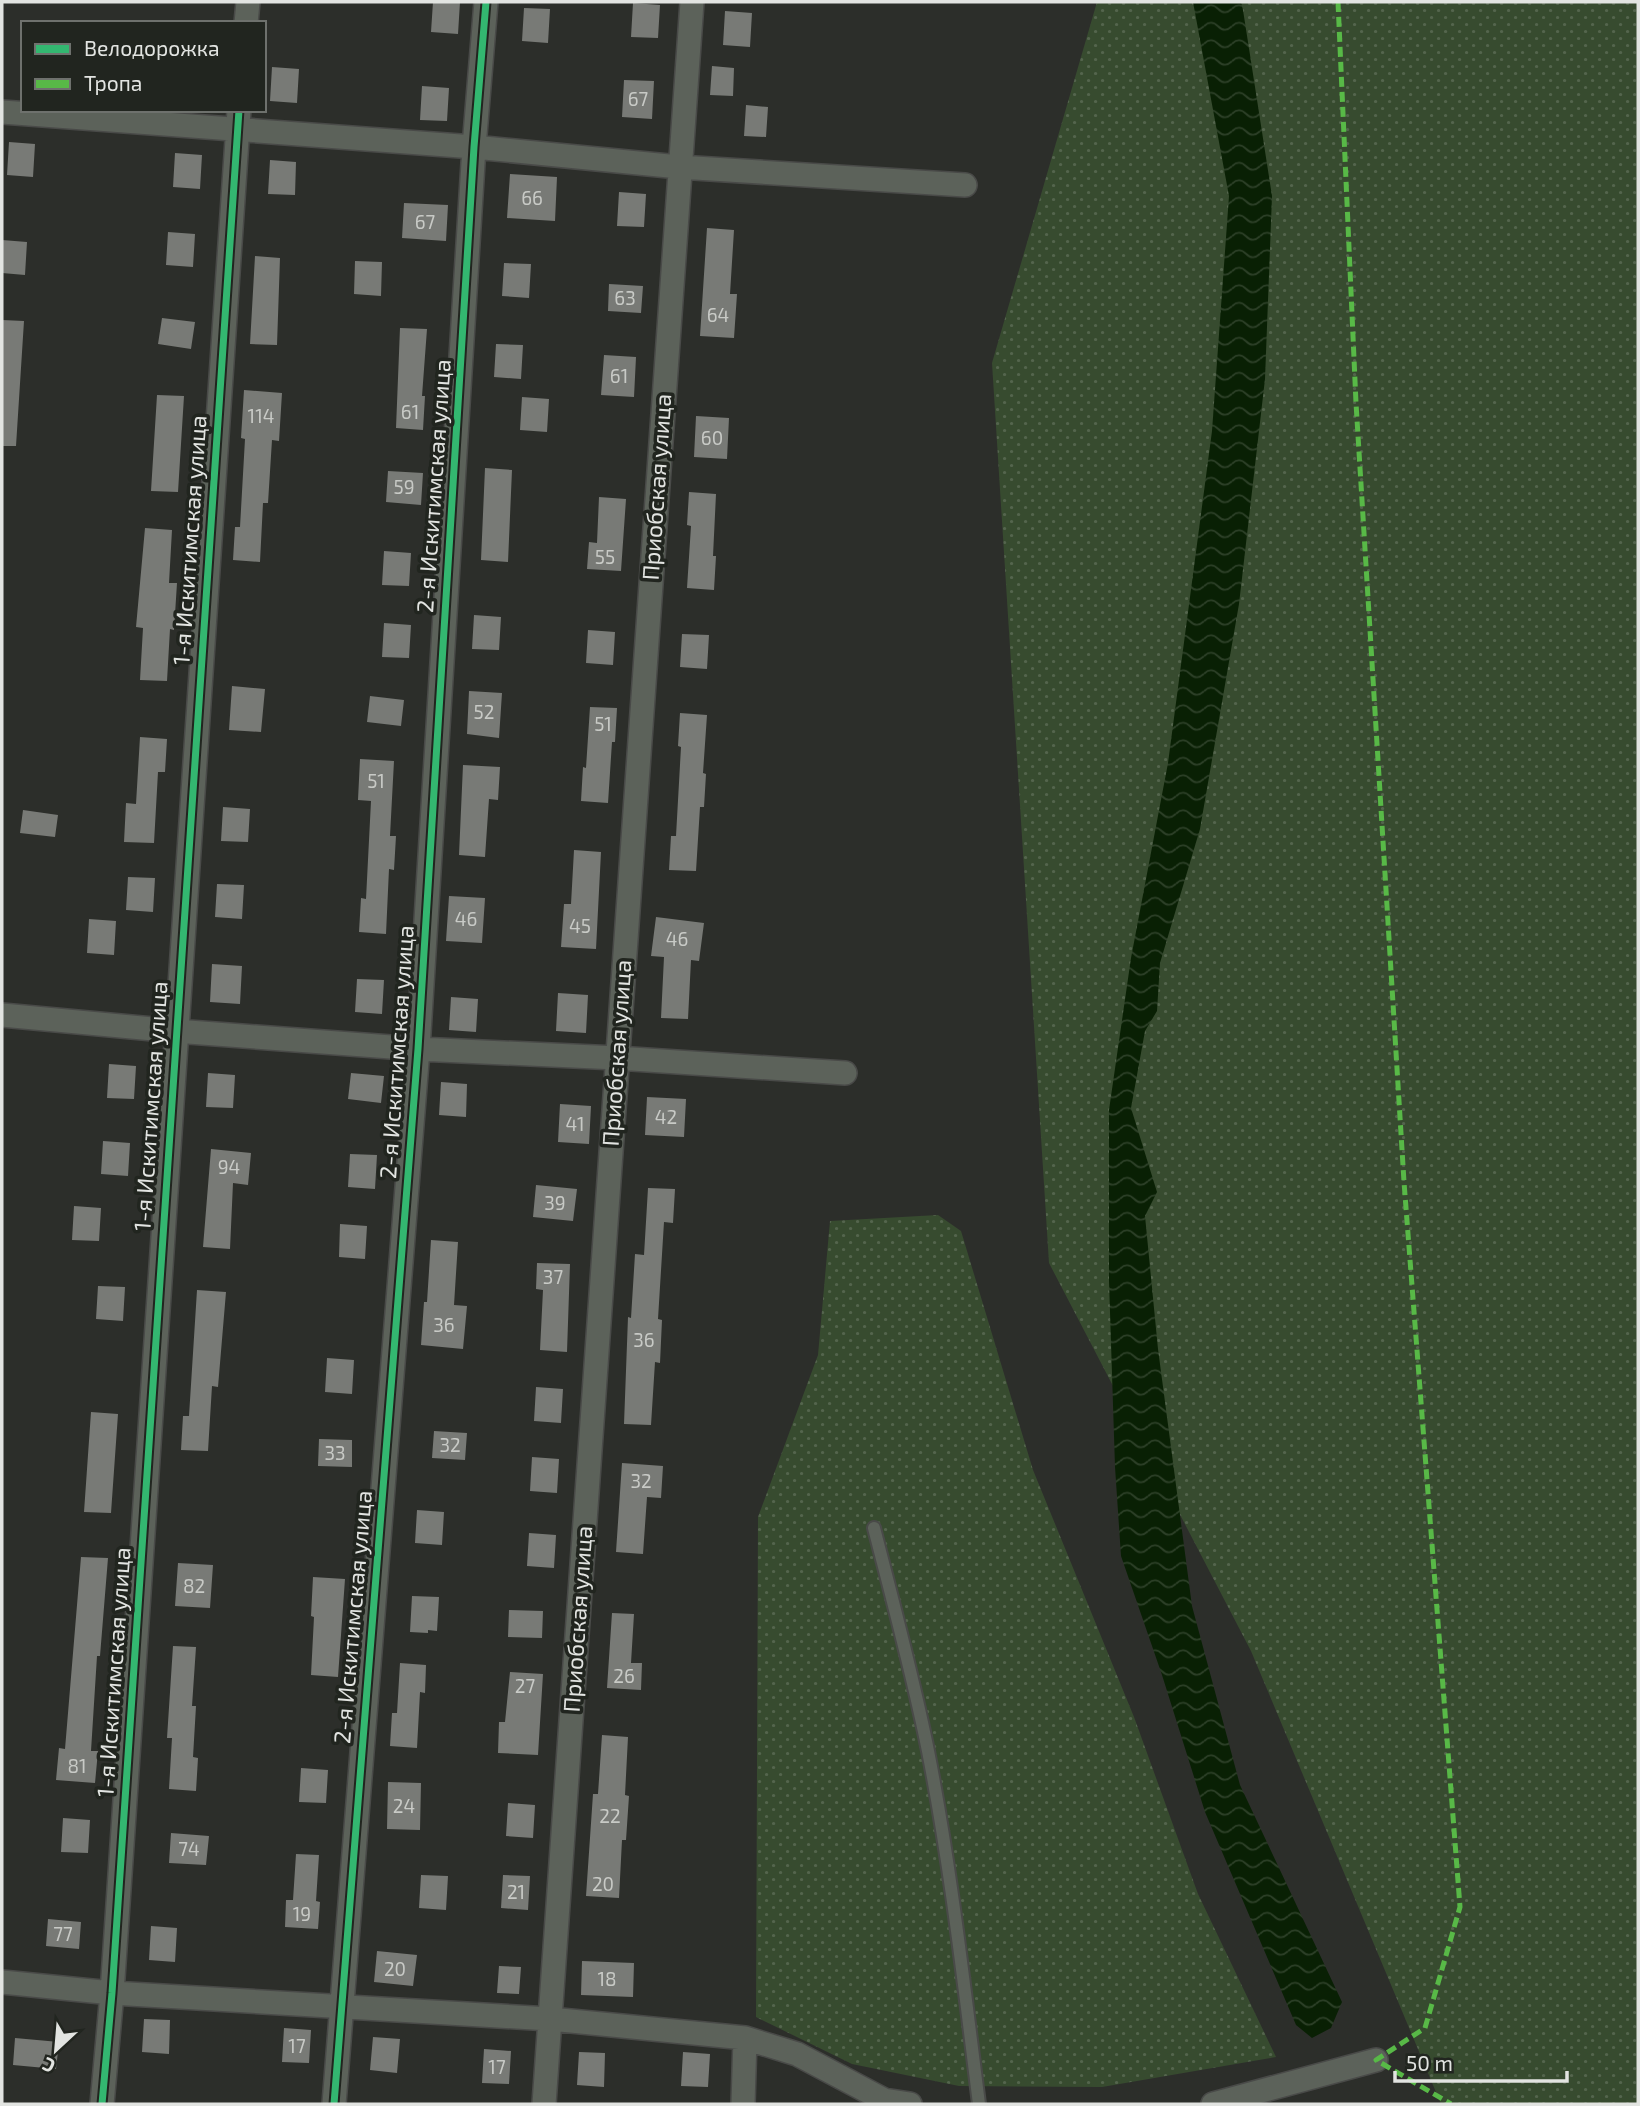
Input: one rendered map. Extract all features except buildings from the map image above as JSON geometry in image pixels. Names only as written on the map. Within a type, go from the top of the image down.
[{"type":"street","points":[[246,21],[248,2]]},
{"type":"street","name":"2-я Искитимская улица","points":[[334,2104],[418,1049],[474,147],[486,2]]},
{"type":"street","name":"Приобская улица","points":[[544,2104],[692,2]]},
{"type":"street","points":[[2,112],[238,120],[679,167],[965,185]]},
{"type":"street","name":"1-я Искитимская улица","points":[[102,2104],[112,1993],[238,120]]},
{"type":"street","points":[[2,1015],[418,1049],[617,1058],[845,1073]]},
{"type":"street","points":[[2,1982],[112,1993],[550,2019],[745,2038],[797,2054],[884,2102],[910,2104]]},
{"type":"street","points":[[743,2104],[745,2038]]},
{"type":"street","points":[[1213,2104],[1376,2060]]},
{"type":"lane","points":[[874,1528],[928,1751],[959,1940],[979,2104]]},
{"type":"shaded area","points":[[1097,2],[1638,2],[1638,2104],[1441,2104],[1251,1651],[1049,1263],[992,363]]},
{"type":"shaded area","points":[[938,1215],[961,1231],[1033,1470],[1134,1717],[1198,1894],[1276,2057],[1102,2087],[959,2086],[852,2064],[756,2017],[758,1517],[818,1355],[830,1221]]},
{"type":"water","points":[[1193,2],[1241,2],[1243,10],[1272,196],[1265,379],[1239,604],[1200,829],[1160,963],[1157,1011],[1145,1031],[1131,1108],[1157,1192],[1145,1216],[1158,1349],[1192,1606],[1240,1785],[1342,2002],[1331,2028],[1312,2038],[1296,2025],[1205,1812],[1121,1556],[1115,1467],[1109,1281],[1109,1110],[1131,958],[1168,763],[1212,431],[1229,196]]},
{"type":"marked path","points":[[1338,2],[1356,403],[1404,1182],[1460,1907],[1425,2028],[1376,2060],[1451,2104]]},
{"type":"cycle path","points":[[334,2104],[418,1049],[474,147],[486,2]]},
{"type":"cycle path","points":[[102,2104],[112,1993],[239,112]]}]
